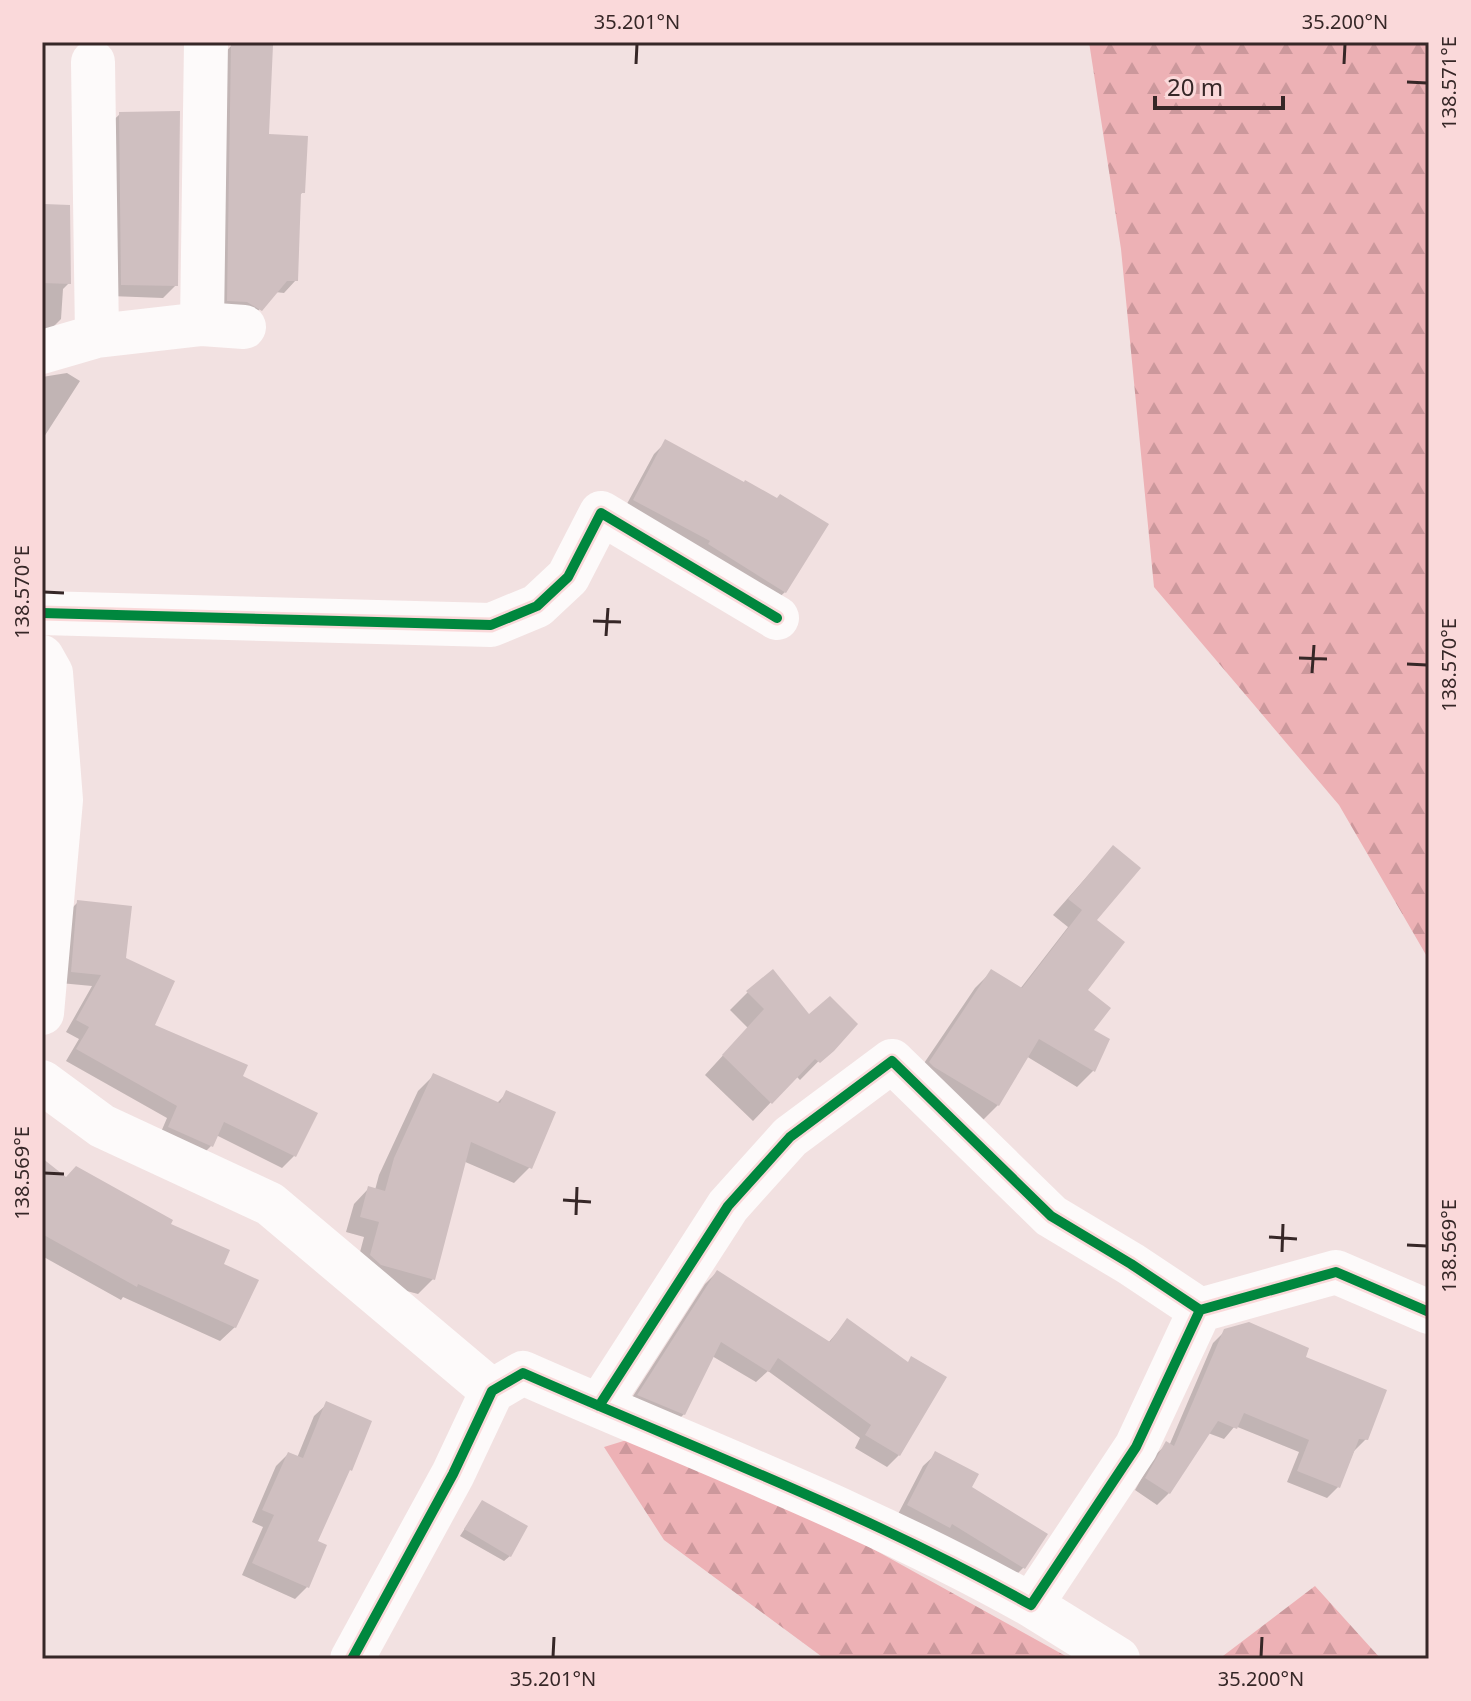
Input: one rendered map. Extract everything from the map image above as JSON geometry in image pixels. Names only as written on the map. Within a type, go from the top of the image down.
[{"type":"street","points":[[42,352],[97,336],[223,326],[206,42]]},
{"type":"street","points":[[93,62],[97,336]]},
{"type":"street","points":[[42,613],[491,625],[537,606],[568,577],[601,513],[777,618]]},
{"type":"street","points":[[42,657],[51,673],[52,803],[42,1013]]},
{"type":"street","points":[[599,1406],[728,1206],[790,1137],[892,1061],[1051,1216],[1200,1310],[1336,1272],[1429,1312]]},
{"type":"street","points":[[42,1082],[102,1126],[270,1204],[492,1391]]},
{"type":"street","points":[[1031,1605],[1136,1447],[1200,1310]]},
{"type":"street","points":[[352,1659],[453,1474],[492,1391],[523,1373],[796,1490],[964,1567],[1118,1659]]},
{"type":"green space","points":[[1089,42],[1429,42],[1429,960],[1339,805],[1154,587],[1121,249]]},
{"type":"green space","points":[[659,1430],[1071,1659],[825,1659],[664,1540],[604,1447]]},
{"type":"green space","points":[[1315,1586],[1381,1659],[1219,1659]]},
{"type":"building","points":[[231,43],[273,45],[269,134],[308,136],[305,193],[301,193],[298,281],[287,281],[262,311],[247,302],[227,301]]},
{"type":"building","points":[[180,111],[178,286],[121,285],[119,112]]},
{"type":"building","points":[[44,204],[70,205],[71,284],[42,283]]},
{"type":"building","points":[[665,439],[777,498],[780,494],[829,524],[786,593],[708,544],[710,541],[633,500]]},
{"type":"building","points":[[1113,845],[1141,868],[1097,920],[1125,942],[1088,990],[1111,1008],[1094,1030],[1110,1039],[1095,1072],[1039,1039],[999,1106],[934,1067],[929,1062],[991,969],[1022,988],[1082,910],[1068,899]]},
{"type":"building","points":[[77,900],[132,906],[126,958],[175,981],[155,1025],[248,1065],[243,1076],[318,1113],[296,1157],[224,1122],[213,1147],[168,1127],[177,1106],[76,1049],[89,1027],[76,1020],[101,975],[71,972]]},
{"type":"building","points":[[773,969],[809,1014],[830,996],[858,1024],[820,1063],[815,1059],[772,1104],[722,1055],[764,1009],[746,991]]},
{"type":"building","points":[[433,1073],[500,1103],[506,1090],[556,1112],[532,1169],[471,1142],[435,1280],[381,1265],[370,1255],[379,1222],[360,1217],[368,1186],[385,1191],[394,1158]]},
{"type":"building","points":[[42,1158],[66,1177],[76,1166],[173,1220],[171,1224],[230,1250],[224,1264],[259,1280],[236,1328],[138,1284],[137,1287],[42,1234]]},
{"type":"building","points":[[717,1270],[830,1342],[847,1318],[908,1362],[911,1356],[947,1377],[900,1456],[865,1435],[871,1425],[778,1358],[769,1372],[721,1342],[685,1415],[637,1395]]},
{"type":"building","points":[[1249,1322],[1309,1348],[1306,1357],[1387,1390],[1368,1440],[1359,1439],[1340,1488],[1297,1471],[1309,1440],[1244,1413],[1237,1429],[1218,1421],[1170,1494],[1145,1478],[1166,1441],[1174,1446],[1224,1329]]},
{"type":"building","points":[[326,1401],[372,1421],[318,1541],[327,1545],[309,1588],[252,1563],[274,1515],[262,1510],[288,1452],[303,1458]]},
{"type":"building","points":[[935,1451],[979,1474],[972,1487],[1048,1534],[1025,1569],[952,1524],[950,1528],[907,1505]]},
{"type":"building","points":[[482,1500],[528,1526],[511,1557],[464,1529]]},
{"type":"cycle path","points":[[42,613],[491,625],[537,606],[568,577],[601,513],[777,618]]},
{"type":"cycle path","points":[[599,1406],[728,1206],[790,1137],[892,1061],[1051,1216],[1200,1310]]},
{"type":"cycle path","points":[[352,1659],[453,1474],[492,1391],[523,1373],[844,1511],[1031,1605],[1136,1447],[1200,1310],[1336,1272],[1429,1312]]}]
